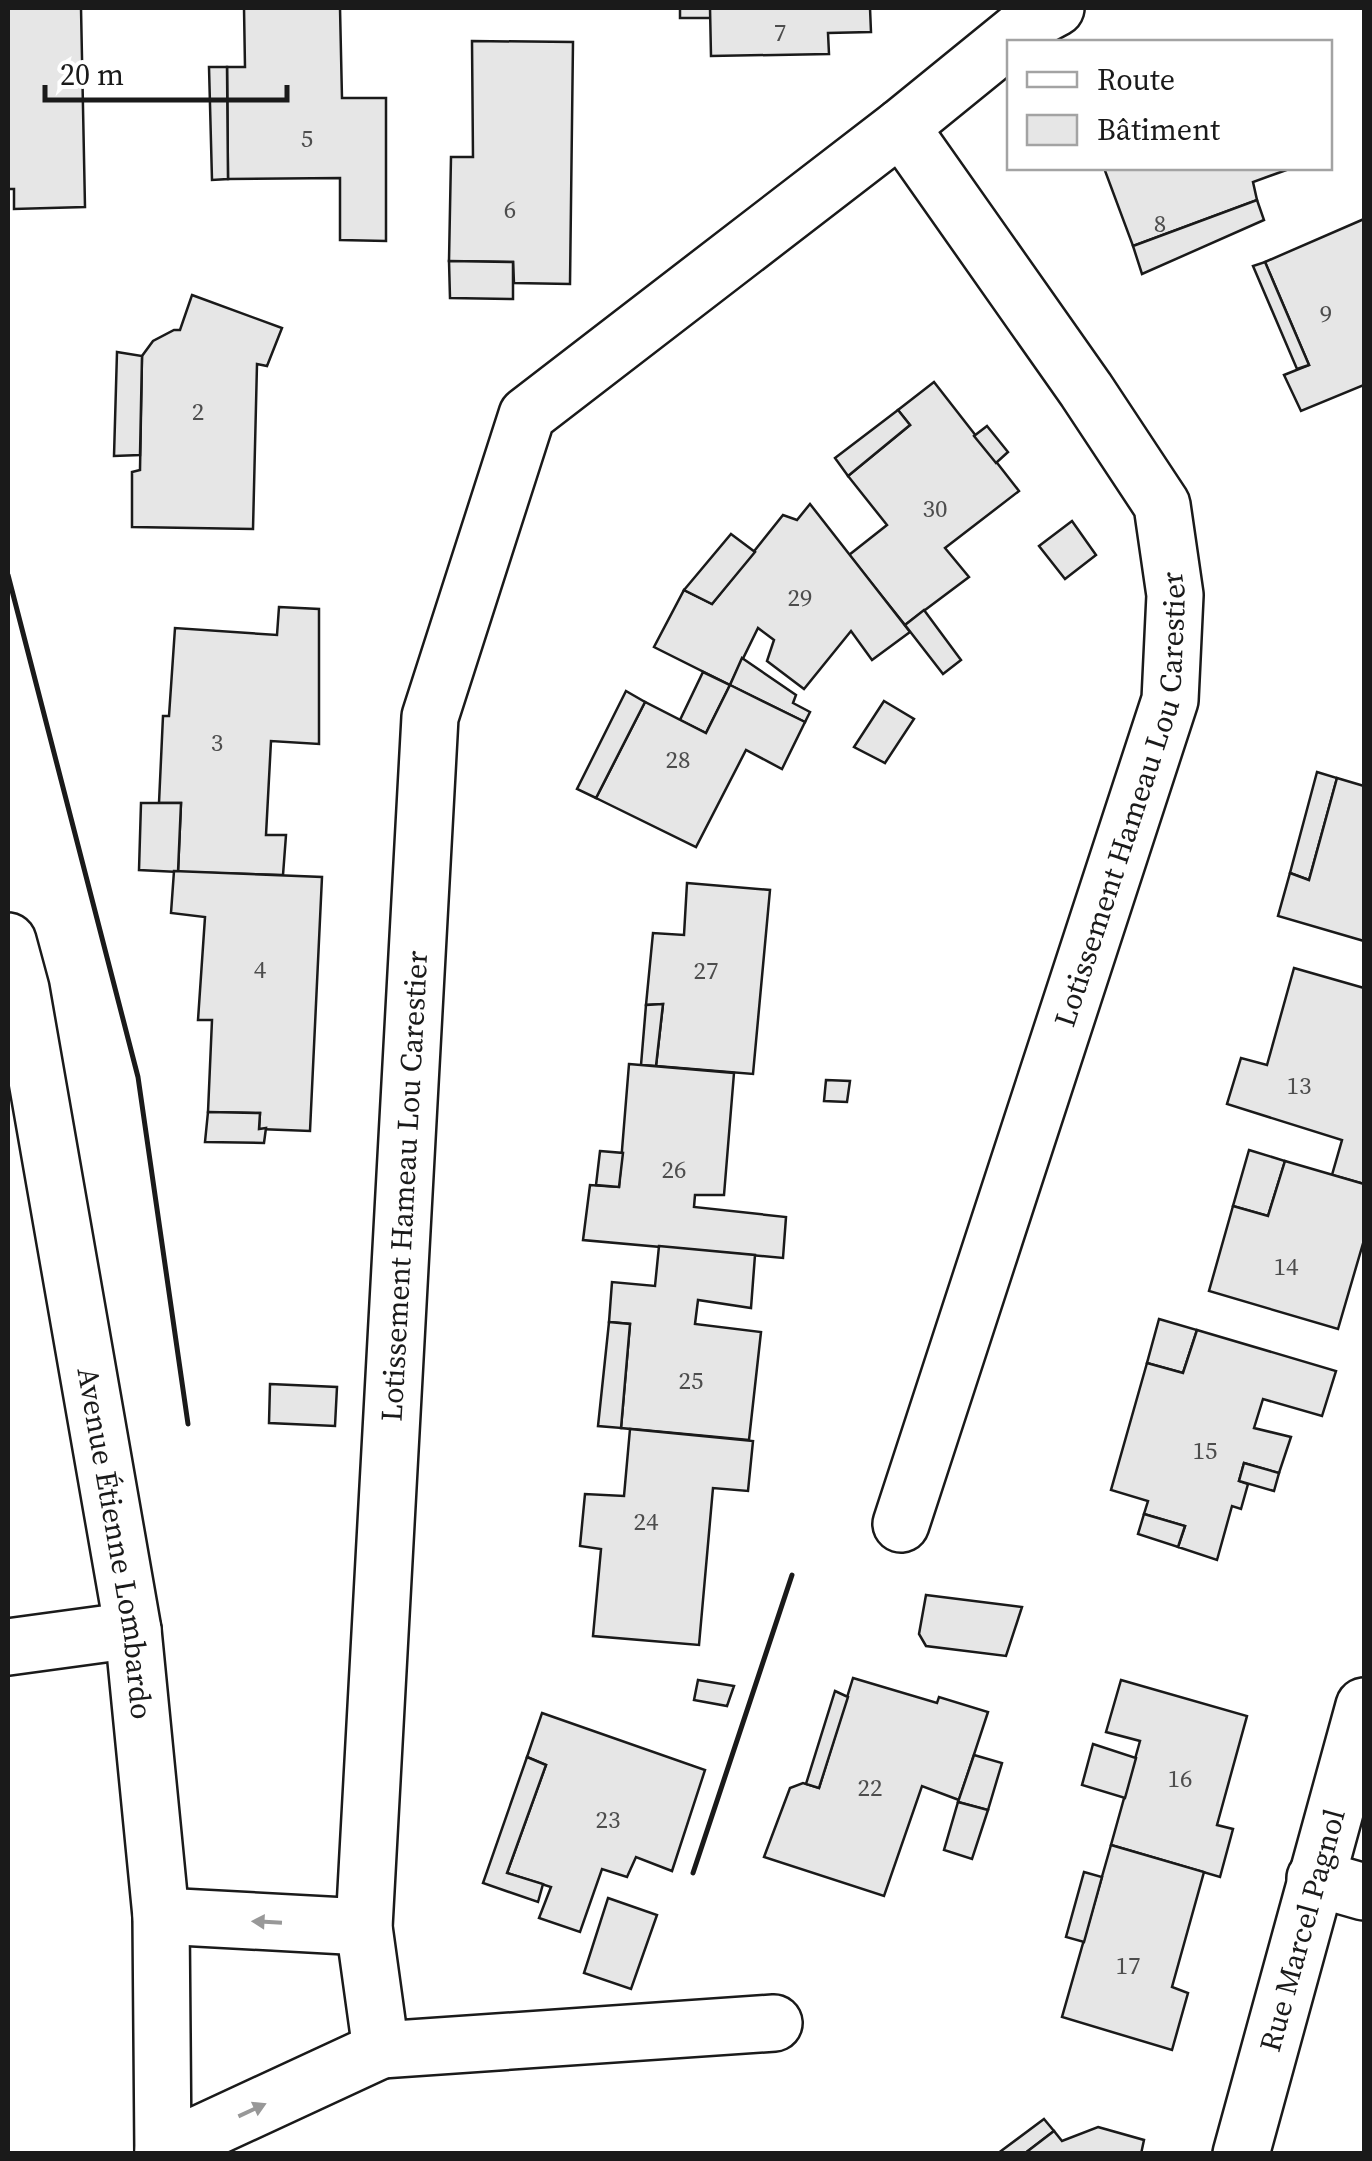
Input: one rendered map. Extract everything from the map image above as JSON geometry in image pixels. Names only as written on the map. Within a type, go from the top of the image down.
[{"type":"street","name":"Lotissement Hameau Lou Carestier","points":[[1008,40],[1056,8]]},
{"type":"street","name":"Lotissement Hameau Lou Carestier","points":[[381,2050],[364,1927],[430,717],[527,415],[902,127],[1007,41]]},
{"type":"street","name":"Lotissement Hameau Lou Carestier","points":[[901,1524],[1170,700],[1175,595],[1162,506],[902,127]]},
{"type":"street","name":"Avenue Étienne Lombardo","points":[[12,974],[133,1630],[161,1916],[163,2152]]},
{"type":"street","points":[[8,1647],[133,1630]]},
{"type":"street","name":"Rue Marcel Pagnol","points":[[1241,2154],[1340,1885],[1364,1706]]},
{"type":"street","points":[[161,1916],[364,1927]]},
{"type":"street","points":[[163,2152],[381,2050],[774,2024]]},
{"type":"building","points":[[8,8],[81,8],[85,207],[14,209],[14,189],[8,189]]},
{"type":"building","points":[[244,8],[340,8],[342,98],[386,98],[386,241],[340,240],[340,178],[228,179],[227,67],[245,67]]},
{"type":"building","points":[[680,8],[710,8],[711,18],[680,18]]},
{"type":"building","points":[[710,8],[870,8],[871,32],[828,33],[829,54],[711,56]]},
{"type":"building","points":[[472,41],[573,42],[570,284],[514,283],[513,262],[449,261],[451,157],[473,157]]},
{"type":"building","points":[[209,67],[227,67],[228,179],[212,180]]},
{"type":"building","points":[[1105,170],[1286,170],[1253,182],[1257,200],[1133,246]]},
{"type":"building","points":[[1257,200],[1264,220],[1142,274],[1133,246]]},
{"type":"building","points":[[1364,219],[1364,385],[1301,411],[1284,375],[1309,365],[1265,262]]},
{"type":"building","points":[[449,261],[513,262],[513,299],[450,298]]},
{"type":"building","points":[[1265,262],[1309,365],[1297,369],[1253,266]]},
{"type":"building","points":[[192,295],[282,328],[267,366],[257,364],[253,529],[132,527],[132,472],[140,470],[142,356],[153,341],[180,330]]},
{"type":"building","points":[[117,352],[142,356],[140,455],[114,456]]},
{"type":"building","points":[[934,382],[1019,491],[945,548],[969,577],[905,625],[849,555],[887,525],[848,476],[910,425],[898,410]]},
{"type":"building","points":[[898,410],[910,425],[848,476],[835,458]]},
{"type":"building","points":[[987,426],[1008,452],[996,463],[974,436]]},
{"type":"building","points":[[810,504],[910,632],[872,660],[851,631],[804,689],[767,661],[774,640],[758,628],[730,685],[654,647],[684,590],[712,604],[783,515],[797,520]]},
{"type":"building","points":[[1072,521],[1096,555],[1065,579],[1039,546]]},
{"type":"building","points":[[731,534],[755,552],[712,604],[684,590]]},
{"type":"building","points":[[279,607],[319,609],[319,744],[271,741],[266,835],[286,835],[283,875],[178,872],[181,803],[159,803],[163,716],[169,716],[175,628],[277,635]]},
{"type":"building","points":[[924,610],[961,660],[943,674],[905,625]]},
{"type":"building","points":[[742,658],[796,695],[793,703],[810,712],[805,722],[730,685]]},
{"type":"building","points":[[703,672],[730,685],[706,733],[680,720]]},
{"type":"building","points":[[730,685],[805,722],[782,769],[746,750],[696,847],[596,798],[645,702],[706,733]]},
{"type":"building","points":[[626,691],[645,702],[596,798],[577,789]]},
{"type":"building","points":[[884,701],[914,719],[885,763],[854,747]]},
{"type":"building","points":[[1317,772],[1337,778],[1309,880],[1290,873]]},
{"type":"building","points":[[1337,778],[1364,786],[1364,941],[1278,916],[1290,873],[1309,880]]},
{"type":"building","points":[[141,803],[181,803],[178,872],[139,870]]},
{"type":"building","points":[[174,871],[322,877],[310,1131],[259,1129],[260,1113],[208,1112],[212,1020],[198,1020],[205,917],[171,913]]},
{"type":"building","points":[[687,883],[770,890],[753,1074],[656,1066],[663,1004],[646,1005],[653,933],[684,935]]},
{"type":"building","points":[[1294,968],[1364,988],[1364,1184],[1332,1175],[1342,1140],[1227,1104],[1241,1058],[1267,1065]]},
{"type":"building","points":[[663,1004],[656,1066],[641,1065],[646,1005]]},
{"type":"building","points":[[629,1064],[734,1073],[724,1195],[695,1195],[694,1207],[786,1217],[783,1258],[583,1240],[590,1185],[619,1187]]},
{"type":"building","points":[[826,1080],[850,1081],[847,1102],[824,1101]]},
{"type":"building","points":[[208,1112],[260,1113],[259,1129],[266,1128],[264,1143],[205,1142]]},
{"type":"building","points":[[1249,1150],[1285,1161],[1268,1216],[1233,1206]]},
{"type":"building","points":[[600,1151],[623,1153],[619,1187],[596,1185]]},
{"type":"building","points":[[1285,1161],[1364,1184],[1364,1240],[1338,1329],[1209,1291],[1233,1206],[1268,1216]]},
{"type":"building","points":[[659,1246],[755,1255],[751,1308],[698,1300],[695,1324],[761,1332],[749,1440],[621,1428],[630,1324],[609,1322],[612,1282],[655,1286]]},
{"type":"building","points":[[1159,1319],[1197,1330],[1183,1373],[1147,1363]]},
{"type":"building","points":[[609,1322],[630,1324],[621,1428],[598,1426]]},
{"type":"building","points":[[1197,1330],[1336,1371],[1322,1416],[1263,1399],[1254,1428],[1291,1437],[1279,1473],[1244,1463],[1239,1481],[1248,1484],[1241,1509],[1232,1506],[1217,1560],[1178,1547],[1185,1526],[1144,1514],[1148,1501],[1111,1490],[1147,1363],[1183,1373]]},
{"type":"building","points":[[270,1384],[337,1387],[335,1426],[269,1423]]},
{"type":"building","points":[[630,1429],[753,1441],[748,1491],[713,1488],[699,1645],[593,1636],[601,1549],[580,1546],[585,1494],[624,1496]]},
{"type":"building","points":[[1244,1463],[1279,1473],[1274,1491],[1239,1481]]},
{"type":"building","points":[[1144,1514],[1185,1526],[1178,1547],[1138,1534]]},
{"type":"building","points":[[926,1595],[1022,1607],[1006,1656],[926,1646],[919,1634]]},
{"type":"building","points":[[853,1678],[937,1703],[939,1697],[988,1712],[959,1800],[922,1786],[884,1896],[764,1857],[790,1788],[803,1783],[819,1788]]},
{"type":"building","points":[[698,1680],[734,1686],[727,1706],[694,1700]]},
{"type":"building","points":[[1121,1680],[1247,1716],[1217,1825],[1233,1829],[1220,1877],[1111,1845],[1140,1741],[1106,1732]]},
{"type":"building","points":[[835,1691],[848,1697],[819,1788],[806,1784]]},
{"type":"building","points":[[542,1713],[705,1770],[672,1871],[636,1857],[627,1877],[602,1869],[580,1932],[539,1918],[551,1887],[507,1873],[546,1765],[527,1757]]},
{"type":"building","points":[[1093,1744],[1136,1758],[1125,1798],[1082,1785]]},
{"type":"building","points":[[974,1755],[1002,1763],[988,1810],[958,1802]]},
{"type":"building","points":[[527,1757],[546,1765],[507,1873],[543,1884],[538,1902],[483,1883]]},
{"type":"building","points":[[958,1802],[988,1810],[972,1859],[944,1850]]},
{"type":"building","points":[[1111,1845],[1204,1872],[1172,1987],[1188,1993],[1172,2050],[1062,2017]]},
{"type":"building","points":[[1084,1872],[1102,1877],[1084,1942],[1066,1937]]},
{"type":"building","points":[[608,1898],[657,1915],[631,1989],[584,1973]]},
{"type":"building","points":[[1044,2119],[1054,2131],[1024,2154],[997,2154]]},
{"type":"building","points":[[1098,2127],[1144,2140],[1141,2154],[1024,2154],[1054,2131],[1062,2141]]},
{"type":"wall","points":[[8,575],[138,1077],[188,1424]]},
{"type":"wall","points":[[693,1873],[792,1575]]}]
